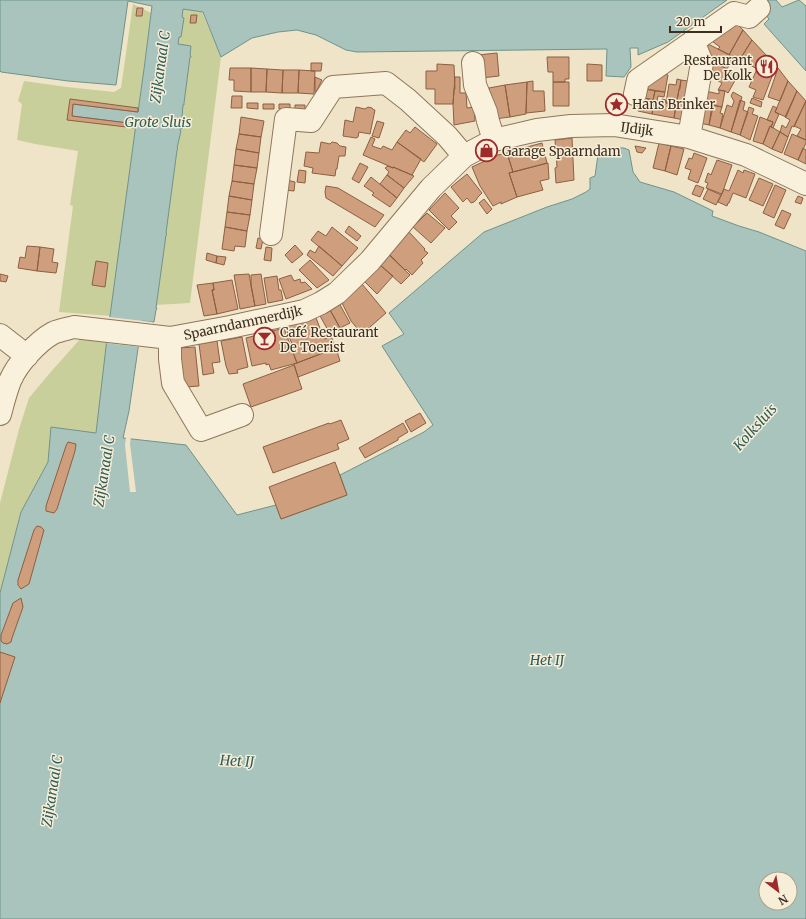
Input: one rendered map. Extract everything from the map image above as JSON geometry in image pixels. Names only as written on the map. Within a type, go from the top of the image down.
[{"type":"street","points":[[635,94],[638,80],[693,41],[734,13],[754,12]]},
{"type":"street","points":[[689,137],[702,63],[693,41]]},
{"type":"street","points":[[473,63],[475,85],[486,112],[494,140]]},
{"type":"street","points":[[271,234],[286,119],[312,121],[333,87],[386,83],[408,100],[441,131],[464,156]]},
{"type":"street","name":"IJdijk","points":[[464,156],[494,140],[537,130],[571,126],[614,125],[689,137],[746,155],[806,184]]},
{"type":"street","name":"Spaarndammerdijk","points":[[27,356],[38,344],[53,333],[62,329],[74,327],[160,337],[230,327],[304,311],[337,293],[370,261],[431,188],[464,156]]},
{"type":"street","points":[[0,335],[27,356],[10,381],[0,414]]},
{"type":"street","points":[[160,337],[170,359],[173,383],[201,430],[242,415]]},
{"type":"green space","points":[[133,4],[151,13],[138,112],[74,104],[72,116],[136,124],[111,316],[59,312],[73,206],[70,205],[78,151],[17,140],[22,104],[18,101],[24,81],[114,92],[121,88]]},
{"type":"green space","points":[[183,9],[202,12],[221,57],[190,303],[156,305],[177,149],[181,131],[180,128],[183,128],[183,123],[181,120],[191,56],[178,44],[179,37],[181,37],[184,18],[182,17]]},
{"type":"green space","points":[[81,338],[107,338],[96,433],[51,427],[48,462],[21,512],[0,593],[0,503],[19,429],[29,398]]},
{"type":"water","name":"Het IJ","points":[[0,0],[727,0],[668,42],[638,55],[638,48],[630,48],[631,67],[624,77],[606,76],[607,49],[357,52],[346,50],[316,35],[297,30],[278,32],[252,38],[221,57],[203,12],[183,9],[182,17],[184,18],[181,37],[179,37],[178,44],[191,46],[191,57],[181,120],[183,123],[182,129],[180,128],[181,131],[177,148],[157,308],[154,322],[142,321],[129,411],[123,438],[186,445],[237,515],[276,505],[281,519],[347,495],[340,475],[424,432],[433,425],[382,346],[404,334],[389,313],[484,232],[547,207],[572,199],[590,189],[590,178],[595,176],[599,148],[624,148],[629,150],[633,172],[640,182],[674,192],[713,211],[712,216],[759,232],[806,251],[806,919],[0,919],[0,593],[21,512],[48,462],[51,427],[96,433],[107,338],[136,124],[72,116],[73,104],[138,112],[152,6],[128,1],[116,85],[68,81],[1,72]]},
{"type":"water","points":[[754,0],[776,0],[782,7],[799,0],[806,6],[806,71],[764,24],[769,19]]},
{"type":"pier","points":[[109,317],[152,322],[152,324],[144,323],[140,347],[105,343]]},
{"type":"pier","points":[[126,437],[131,437],[130,444],[136,492],[130,492],[125,445]]},
{"type":"building","points":[[137,8],[143,8],[142,16],[136,16]]},
{"type":"building","points":[[191,15],[197,15],[196,23],[190,23]]},
{"type":"building","points":[[734,20],[743,30],[729,55],[718,49],[720,47],[709,39]]},
{"type":"building","points":[[743,30],[752,40],[739,61],[729,55]]},
{"type":"building","points":[[752,40],[766,55],[757,69],[740,59]]},
{"type":"building","points":[[708,44],[734,57],[727,69],[706,58]]},
{"type":"building","points":[[497,53],[499,76],[481,78],[478,55]]},
{"type":"building","points":[[766,55],[776,66],[763,100],[753,97],[756,90],[749,87],[757,69]]},
{"type":"building","points":[[547,57],[569,57],[569,79],[565,79],[565,82],[553,82],[553,72],[548,72]]},
{"type":"building","points":[[706,58],[738,75],[728,93],[718,90],[722,83],[703,73]]},
{"type":"building","points":[[311,63],[322,63],[321,71],[311,71]]},
{"type":"building","points":[[437,64],[454,65],[455,89],[453,104],[435,104],[435,89],[426,89],[426,71],[437,71]]},
{"type":"building","points":[[587,64],[602,65],[602,81],[587,81]]},
{"type":"building","points":[[230,68],[251,68],[251,92],[234,91],[234,80],[229,80]]},
{"type":"building","points":[[251,68],[267,69],[266,92],[251,92]]},
{"type":"building","points":[[778,68],[788,81],[780,101],[768,97]]},
{"type":"building","points":[[267,69],[283,70],[282,93],[266,92]]},
{"type":"building","points":[[283,70],[299,70],[298,93],[282,93]]},
{"type":"building","points":[[299,70],[315,71],[314,94],[298,93]]},
{"type":"building","points":[[657,73],[668,75],[665,92],[640,88]]},
{"type":"building","points":[[315,77],[322,80],[316,92],[315,92]]},
{"type":"building","points":[[455,77],[460,77],[460,93],[466,93],[467,108],[474,107],[475,121],[454,125],[453,104]]},
{"type":"building","points":[[677,79],[681,80],[676,105],[666,103],[669,84],[676,85]]},
{"type":"building","points":[[681,80],[694,82],[689,121],[674,118]]},
{"type":"building","points":[[533,81],[533,91],[544,91],[545,111],[526,113],[527,82]]},
{"type":"building","points":[[788,81],[797,91],[786,117],[775,112]]},
{"type":"building","points":[[527,82],[526,114],[510,117],[505,85]]},
{"type":"building","points":[[553,82],[569,82],[569,106],[553,106]]},
{"type":"building","points":[[505,85],[510,117],[494,119],[489,88]]},
{"type":"building","points":[[640,88],[655,91],[653,100],[639,97]]},
{"type":"building","points":[[701,90],[719,94],[719,90],[725,91],[722,107],[698,102]]},
{"type":"building","points":[[655,91],[665,92],[664,97],[658,96],[657,101],[653,100]]},
{"type":"building","points":[[797,91],[806,101],[794,127],[792,126],[788,137],[780,132],[782,125],[786,128],[790,120],[785,117]]},
{"type":"building","points":[[733,92],[742,97],[731,132],[720,128],[727,105],[732,107],[734,101],[731,96]]},
{"type":"building","points":[[232,96],[242,96],[242,108],[231,108]]},
{"type":"building","points":[[639,97],[655,100],[652,114],[638,111]]},
{"type":"building","points":[[752,98],[762,102],[761,107],[750,103]]},
{"type":"building","points":[[70,99],[138,108],[138,112],[73,104],[72,116],[136,124],[135,128],[67,120]]},
{"type":"building","points":[[662,99],[666,100],[666,103],[676,105],[674,118],[652,114],[654,101],[662,102]]},
{"type":"building","points":[[740,100],[745,102],[743,110],[748,112],[740,135],[731,132]]},
{"type":"building","points":[[806,101],[806,140],[797,136],[801,129],[794,126]]},
{"type":"building","points":[[247,103],[258,103],[258,109],[247,108]]},
{"type":"building","points":[[263,104],[274,104],[274,109],[263,109]]},
{"type":"building","points":[[279,104],[290,104],[290,110],[279,109]]},
{"type":"building","points":[[698,104],[713,107],[709,125],[695,122]]},
{"type":"building","points":[[295,105],[305,105],[305,110],[295,110]]},
{"type":"building","points":[[712,105],[722,107],[720,113],[723,114],[720,128],[709,125]]},
{"type":"building","points":[[773,106],[777,108],[775,112],[779,114],[773,128],[771,127],[773,122],[767,120]]},
{"type":"building","points":[[356,107],[365,109],[368,107],[375,110],[370,134],[359,132],[358,137],[356,138],[343,136],[345,120],[353,122]]},
{"type":"building","points":[[749,107],[754,109],[752,114],[758,116],[750,140],[740,135]]},
{"type":"building","points":[[241,117],[264,121],[261,137],[239,134]]},
{"type":"building","points":[[760,117],[773,122],[763,144],[753,141]]},
{"type":"building","points":[[377,121],[384,123],[379,138],[372,136]]},
{"type":"building","points":[[770,126],[780,132],[772,149],[763,144]]},
{"type":"building","points":[[415,127],[437,144],[424,162],[397,142],[406,130],[410,133]]},
{"type":"building","points":[[780,132],[788,137],[782,153],[772,149]]},
{"type":"building","points":[[239,134],[261,137],[259,153],[236,149]]},
{"type":"building","points":[[792,134],[806,140],[798,160],[784,154]]},
{"type":"building","points":[[371,137],[375,139],[372,146],[381,149],[383,146],[392,150],[397,142],[421,159],[412,175],[363,155]]},
{"type":"building","points":[[572,138],[574,180],[556,183],[555,168],[557,167],[555,140]]},
{"type":"building","points":[[321,142],[330,144],[332,142],[337,143],[340,146],[346,147],[345,156],[339,156],[335,176],[312,173],[313,168],[304,166],[306,152],[319,153]]},
{"type":"building","points":[[542,143],[547,163],[513,172],[507,153],[508,152]]},
{"type":"building","points":[[659,143],[671,146],[665,171],[653,168]]},
{"type":"building","points":[[635,146],[646,148],[642,153],[637,152]]},
{"type":"building","points":[[671,146],[684,149],[677,175],[665,171]]},
{"type":"building","points":[[803,148],[806,150],[806,164],[798,160]]},
{"type":"building","points":[[236,149],[259,153],[257,168],[234,165]]},
{"type":"building","points":[[507,153],[513,172],[509,173],[517,197],[493,206],[480,186],[472,167],[498,155]]},
{"type":"building","points":[[694,153],[707,158],[698,183],[688,179],[691,170],[685,168],[689,158],[692,159]]},
{"type":"building","points":[[717,160],[732,165],[722,194],[706,188],[708,183],[705,182],[708,173],[711,175]]},
{"type":"building","points":[[360,163],[368,167],[359,183],[352,179]]},
{"type":"building","points":[[548,163],[549,179],[540,181],[543,190],[517,197],[509,173]]},
{"type":"building","points":[[234,165],[257,168],[254,184],[232,181]]},
{"type":"building","points":[[388,166],[414,176],[404,188],[387,175],[389,172],[385,168]]},
{"type":"building","points":[[299,170],[306,171],[305,183],[297,182]]},
{"type":"building","points":[[738,170],[743,173],[744,170],[755,174],[746,198],[733,193],[727,206],[718,202],[724,189],[729,191]]},
{"type":"building","points":[[467,174],[482,193],[474,202],[471,203],[467,198],[463,202],[451,187]]},
{"type":"building","points":[[387,175],[404,188],[397,198],[380,184]]},
{"type":"building","points":[[371,177],[397,198],[390,207],[372,195],[374,193],[364,186]]},
{"type":"building","points":[[759,178],[773,184],[763,206],[749,200]]},
{"type":"building","points":[[287,180],[295,182],[294,191],[285,190]]},
{"type":"building","points":[[232,181],[254,184],[252,200],[229,196]]},
{"type":"building","points":[[696,185],[704,188],[700,197],[692,194]]},
{"type":"building","points":[[775,185],[786,190],[774,218],[763,213]]},
{"type":"building","points":[[326,186],[338,188],[384,215],[375,227],[326,198]]},
{"type":"building","points":[[708,189],[721,195],[716,205],[703,199]]},
{"type":"building","points":[[445,193],[459,208],[451,216],[457,222],[449,230],[429,210]]},
{"type":"building","points":[[229,196],[252,200],[250,215],[227,212]]},
{"type":"building","points":[[798,196],[803,198],[801,204],[795,202]]},
{"type":"building","points":[[484,199],[492,209],[487,214],[479,203]]},
{"type":"building","points":[[782,210],[791,214],[784,229],[775,225]]},
{"type":"building","points":[[227,212],[250,215],[247,231],[225,227]]},
{"type":"building","points":[[427,213],[445,228],[431,243],[413,227]]},
{"type":"building","points":[[349,226],[361,236],[357,241],[345,232]]},
{"type":"building","points":[[225,227],[247,231],[245,247],[235,246],[234,251],[222,249]]},
{"type":"building","points":[[332,227],[358,248],[342,266],[311,240],[318,231],[326,236]]},
{"type":"building","points":[[409,232],[428,253],[421,260],[423,263],[412,275],[389,254]]},
{"type":"building","points":[[258,238],[263,239],[261,249],[256,248]]},
{"type":"building","points":[[295,245],[303,254],[292,263],[285,255]]},
{"type":"building","points":[[27,246],[40,247],[37,271],[18,268],[20,257],[25,258]]},
{"type":"building","points":[[319,246],[342,266],[333,276],[307,255],[310,250],[315,253]]},
{"type":"building","points":[[40,247],[54,249],[52,262],[58,263],[56,273],[37,271]]},
{"type":"building","points":[[266,247],[272,248],[271,261],[264,260]]},
{"type":"building","points":[[207,253],[217,256],[216,263],[206,260]]},
{"type":"building","points":[[388,254],[410,275],[401,284],[379,264]]},
{"type":"building","points":[[217,256],[226,257],[224,265],[216,263]]},
{"type":"building","points":[[310,260],[329,280],[317,288],[299,270]]},
{"type":"building","points":[[96,261],[108,263],[105,287],[92,285]]},
{"type":"building","points":[[379,264],[393,276],[377,294],[364,281]]},
{"type":"building","points":[[0,274],[8,276],[6,282],[0,281]]},
{"type":"building","points":[[249,274],[255,306],[240,309],[234,275]]},
{"type":"building","points":[[261,274],[266,304],[255,306],[251,286],[251,275]]},
{"type":"building","points":[[291,275],[294,281],[300,279],[301,283],[305,282],[312,289],[286,299],[279,279]]},
{"type":"building","points":[[277,276],[279,290],[281,290],[283,300],[268,303],[264,278]]},
{"type":"building","points":[[232,280],[238,309],[217,314],[212,290],[214,290],[213,283]]},
{"type":"building","points":[[213,283],[214,290],[212,290],[217,314],[204,316],[197,285]]},
{"type":"building","points":[[362,284],[386,313],[362,334],[351,321],[342,303],[346,299],[345,298]]},
{"type":"building","points":[[339,303],[350,323],[340,328],[329,308]]},
{"type":"building","points":[[329,308],[340,328],[330,334],[319,314]]},
{"type":"building","points":[[315,315],[324,339],[331,336],[336,348],[297,363],[285,326]]},
{"type":"building","points":[[284,328],[297,363],[271,370],[269,364],[266,365],[266,363],[252,366],[246,338]]},
{"type":"building","points":[[242,337],[248,367],[237,370],[238,373],[229,374],[221,341]]},
{"type":"building","points":[[217,341],[220,362],[212,363],[214,373],[203,375],[199,344]]},
{"type":"building","points":[[195,347],[199,386],[186,387],[177,359],[179,348]]},
{"type":"building","points":[[336,348],[340,361],[298,377],[294,364]]},
{"type":"building","points":[[294,365],[302,389],[251,407],[243,384]]},
{"type":"building","points":[[420,413],[426,423],[411,432],[405,421]]},
{"type":"building","points":[[341,420],[349,439],[337,444],[339,449],[273,473],[263,447]]},
{"type":"building","points":[[403,423],[408,432],[398,438],[398,440],[365,458],[359,448]]},
{"type":"building","points":[[68,442],[76,444],[75,451],[57,509],[54,513],[46,511],[46,506]]},
{"type":"building","points":[[335,462],[347,495],[281,519],[269,487]]},
{"type":"building","points":[[37,526],[44,530],[29,584],[21,589],[18,585],[18,580],[34,530]]},
{"type":"building","points":[[21,598],[23,607],[11,642],[7,644],[3,643],[1,641],[1,635],[13,603]]},
{"type":"building","points":[[0,652],[15,657],[0,703]]},
{"type":"place","name":"Restaurant De Kolk","points":[[767,67]]},
{"type":"place","name":"Hans Brinker","points":[[616,104]]},
{"type":"place","name":"Garage Spaarndam","points":[[486,151]]},
{"type":"place","name":"Café Restaurant De Toerist","points":[[265,339]]},
{"type":"water label","name":"Zijkanaal C","points":[[160,67]]},
{"type":"water label","name":"Grote Sluis","points":[[158,122]]},
{"type":"water label","name":"Kolksluis","points":[[755,427]]},
{"type":"water label","name":"Zijkanaal C","points":[[104,471]]},
{"type":"water label","name":"Zijkanaal C","points":[[52,791]]}]
